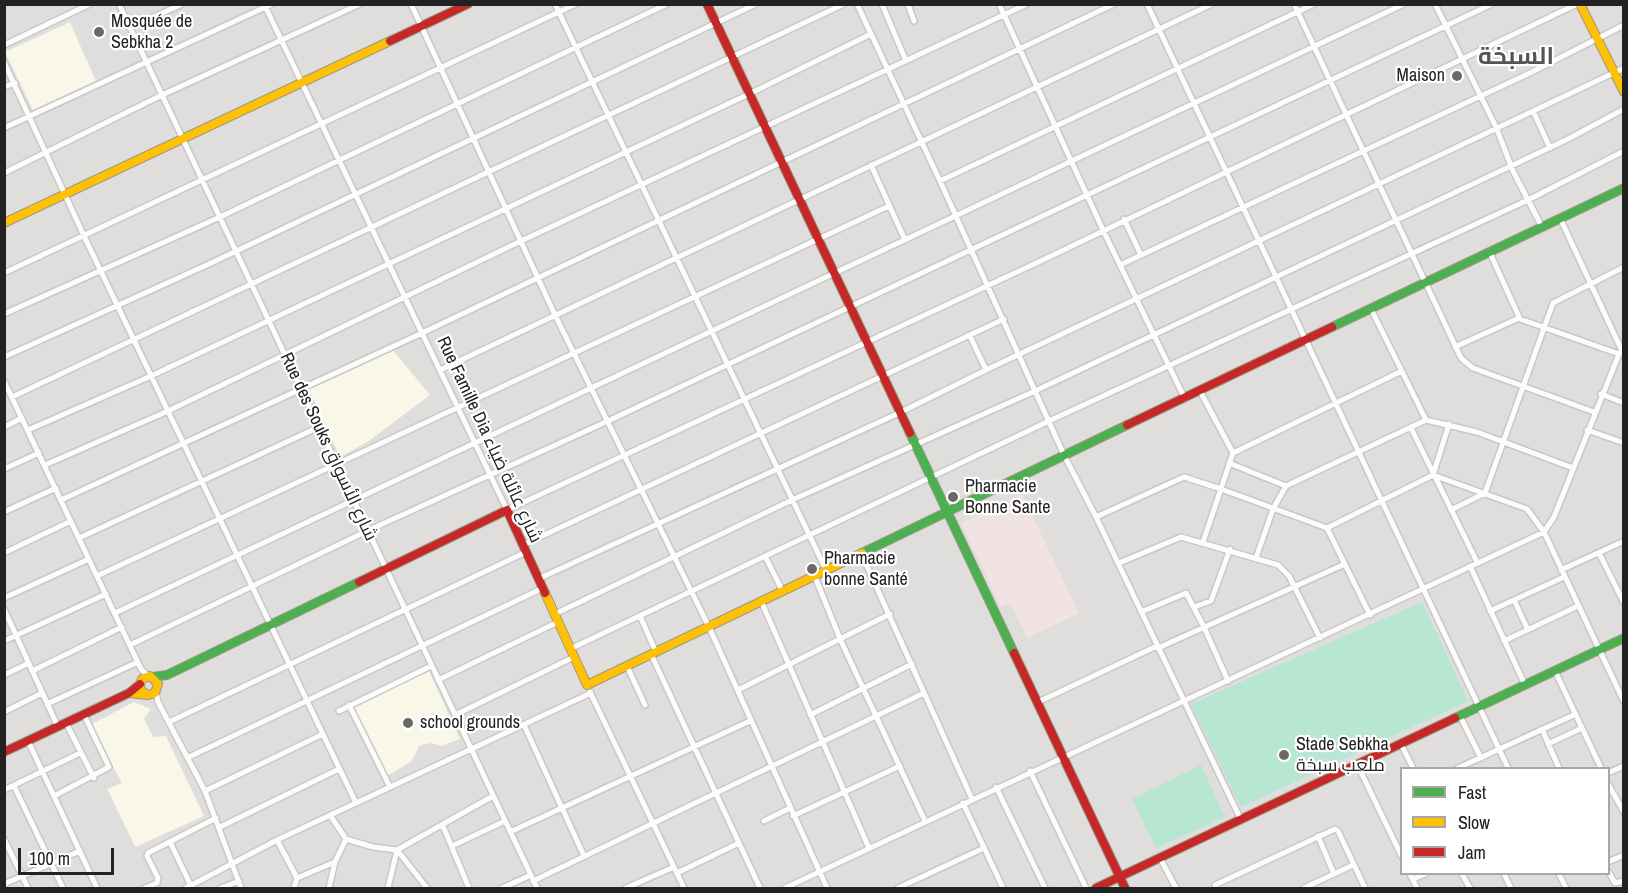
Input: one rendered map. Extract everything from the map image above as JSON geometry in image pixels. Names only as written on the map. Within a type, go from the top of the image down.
[{"type":"street","points":[[4,45],[90,4]]},
{"type":"street","name":"Rue des Souks شارع الأسواق","points":[[119,4],[537,888]]},
{"type":"street","points":[[130,28],[182,4]]},
{"type":"street","points":[[4,128],[272,4]]},
{"type":"street","points":[[4,173],[162,95],[283,42],[360,4]]},
{"type":"street","points":[[411,4],[555,315],[709,627],[827,888]]},
{"type":"street","points":[[4,223],[468,4]]},
{"type":"street","points":[[555,4],[826,572]]},
{"type":"street","points":[[4,273],[203,182],[576,4]]},
{"type":"street","points":[[4,314],[220,217],[667,4]]},
{"type":"street","points":[[707,4],[946,514],[1125,888]]},
{"type":"street","points":[[4,357],[236,251],[756,4]]},
{"type":"street","points":[[12,397],[252,286],[844,4]]},
{"type":"street","points":[[856,4],[988,284],[1064,455],[1119,563],[1240,820]]},
{"type":"street","points":[[882,4],[906,61]]},
{"type":"street","points":[[908,4],[914,21]]},
{"type":"street","points":[[999,4],[1103,230],[1185,399]]},
{"type":"street","points":[[45,465],[168,411],[521,241],[1027,4]]},
{"type":"street","points":[[61,500],[422,333],[1114,4]]},
{"type":"street","points":[[1147,4],[1225,173],[1276,276],[1357,454],[1508,767]]},
{"type":"street","points":[[440,370],[1212,4]]},
{"type":"street","points":[[1294,4],[1461,358],[1473,368],[1594,412]]},
{"type":"street","points":[[940,181],[1314,4]]},
{"type":"street","points":[[115,612],[1404,4]]},
{"type":"street","points":[[1435,4],[1496,127],[1510,166],[1542,227]]},
{"type":"street","points":[[130,645],[367,531],[608,421],[1492,4]]},
{"type":"street","points":[[4,752],[129,693],[146,679],[167,675],[507,510],[1346,116],[1579,4],[1623,92]]},
{"type":"street","name":"Rue Famille Dia شارع عائلة ضياء","points":[[265,6],[507,510],[570,649],[684,888]]},
{"type":"street","points":[[1120,265],[1479,96],[1623,25]]},
{"type":"street","points":[[28,430],[151,376],[749,94],[871,34]]},
{"type":"street","points":[[4,62],[67,194],[84,236],[356,803]]},
{"type":"street","points":[[538,579],[899,413],[1018,354],[1623,68]]},
{"type":"street","points":[[4,87],[15,83]]},
{"type":"street","points":[[438,680],[792,500],[914,443],[1035,391],[1395,219],[1550,148],[1623,109]]},
{"type":"street","points":[[1533,111],[1550,148]]},
{"type":"street","points":[[570,649],[1049,421],[1527,200],[1623,151]]},
{"type":"street","points":[[871,165],[905,240]]},
{"type":"street","points":[[170,842],[193,887],[277,840],[525,725],[627,666],[862,555],[1064,455],[1490,254],[1623,188]]},
{"type":"street","points":[[97,576],[889,206]]},
{"type":"street","points":[[785,888],[1030,771],[1370,615],[1544,532],[1554,517],[1601,394],[1621,352],[1560,218]]},
{"type":"street","points":[[1124,219],[1141,255]]},
{"type":"street","points":[[1490,254],[1519,318],[1543,328],[1621,352]]},
{"type":"street","points":[[1451,510],[1485,493],[1553,303],[1623,267]]},
{"type":"street","points":[[1371,309],[1426,420]]},
{"type":"street","points":[[1455,347],[1519,318]]},
{"type":"street","points":[[169,722],[405,610],[642,490],[1004,319]]},
{"type":"street","points":[[970,336],[986,370]]},
{"type":"street","points":[[1203,542],[1233,453],[1401,371]]},
{"type":"street","points":[[5,382],[141,669],[205,791],[241,888]]},
{"type":"street","points":[[1200,391],[1233,453]]},
{"type":"street","points":[[1601,394],[1623,403]]},
{"type":"street","points":[[4,427],[22,418]]},
{"type":"street","points":[[1256,558],[1273,508],[1286,486],[1426,420],[1449,424],[1573,468]]},
{"type":"street","points":[[1433,475],[1449,424]]},
{"type":"street","points":[[79,538],[319,427]]},
{"type":"street","points":[[1411,428],[1477,562]]},
{"type":"street","points":[[1587,430],[1623,443]]},
{"type":"street","points":[[4,469],[39,453]]},
{"type":"street","points":[[1229,463],[1286,486]]},
{"type":"street","points":[[1327,528],[1433,475],[1527,509],[1544,532],[1623,702]]},
{"type":"street","points":[[1096,517],[1184,477],[1221,489],[1327,528],[1370,615]]},
{"type":"street","points":[[4,512],[56,488]]},
{"type":"street","points":[[4,554],[71,521]]},
{"type":"street","points":[[1119,563],[1178,537],[1230,549],[1256,558],[1285,570],[1320,638]]},
{"type":"street","points":[[1561,570],[1623,541]]},
{"type":"street","points":[[1194,607],[1211,601],[1230,549]]},
{"type":"street","points":[[1599,553],[1623,603]]},
{"type":"street","points":[[862,555],[972,799]]},
{"type":"street","points":[[765,556],[783,592]]},
{"type":"street","points":[[4,598],[89,559]]},
{"type":"street","points":[[1036,703],[1345,564]]},
{"type":"street","points":[[1470,566],[1525,685]]},
{"type":"street","points":[[815,577],[862,688],[925,821]]},
{"type":"street","points":[[1490,611],[1564,577]]},
{"type":"street","points":[[189,757],[543,588]]},
{"type":"street","points":[[1142,612],[1182,593],[1188,596],[1228,681]]},
{"type":"street","points":[[4,641],[106,594]]},
{"type":"street","points":[[1514,600],[1528,630]]},
{"type":"street","points":[[762,603],[869,848]]},
{"type":"street","points":[[1504,641],[1578,606]]},
{"type":"street","points":[[4,609],[58,727]]},
{"type":"street","points":[[738,690],[841,641],[890,614]]},
{"type":"street","points":[[640,616],[695,746],[760,888]]},
{"type":"street","points":[[33,671],[122,627]]},
{"type":"street","points":[[1096,888],[1623,638]]},
{"type":"street","points":[[454,715],[574,657]]},
{"type":"street","points":[[47,704],[138,662]]},
{"type":"street","points":[[4,675],[28,663]]},
{"type":"street","points":[[810,715],[912,664]]},
{"type":"street","points":[[339,711],[431,666]]},
{"type":"street","points":[[627,666],[645,705]]},
{"type":"street","points":[[1555,671],[1601,767]]},
{"type":"street","points":[[129,693],[153,692],[167,675]]},
{"type":"street","points":[[146,679],[141,691],[153,692]]},
{"type":"street","points":[[4,712],[42,693]]},
{"type":"street","points":[[501,888],[532,878],[584,856],[924,693]]},
{"type":"street","points":[[349,705],[390,787]]},
{"type":"street","points":[[1460,767],[1575,714]]},
{"type":"street","points":[[54,796],[94,778],[110,767],[84,715]]},
{"type":"street","points":[[1460,716],[1481,758]]},
{"type":"street","points":[[510,832],[750,720]]},
{"type":"street","points":[[66,723],[94,778]]},
{"type":"street","points":[[525,725],[584,856]]},
{"type":"street","points":[[1548,744],[1582,728]]},
{"type":"street","points":[[1542,729],[1559,767]]},
{"type":"street","points":[[205,791],[322,734]]},
{"type":"street","points":[[28,741],[97,888]]},
{"type":"street","points":[[1401,744],[1412,767]]},
{"type":"street","points":[[4,790],[80,753]]},
{"type":"street","points":[[1357,764],[1400,855]]},
{"type":"street","points":[[793,816],[900,766]]},
{"type":"street","points":[[220,827],[339,769]]},
{"type":"street","points":[[1030,771],[1086,888]]},
{"type":"street","points":[[14,786],[63,888]]},
{"type":"street","points":[[996,787],[1045,888]]},
{"type":"street","points":[[1610,788],[1623,812]]},
{"type":"street","points":[[330,815],[346,839],[373,847],[397,850],[494,796]]},
{"type":"street","points":[[963,803],[1003,888]]},
{"type":"street","points":[[764,820],[790,808]]},
{"type":"street","points":[[145,888],[153,887],[158,878],[146,854],[216,818]]},
{"type":"street","points":[[452,846],[505,821]]},
{"type":"street","points":[[443,826],[470,888]]},
{"type":"street","points":[[1215,885],[1318,836],[1338,830],[1365,888]]},
{"type":"street","points":[[1318,836],[1335,874]]},
{"type":"street","points":[[4,839],[28,888]]},
{"type":"street","points":[[329,888],[335,862],[346,839]]},
{"type":"street","points":[[277,840],[297,878],[294,888]]},
{"type":"street","points":[[677,873],[739,843]]},
{"type":"street","points":[[898,888],[984,848]]},
{"type":"street","points":[[388,888],[397,850]]},
{"type":"street","points":[[397,850],[427,888]]},
{"type":"street","points":[[4,884],[80,851]]},
{"type":"street","points":[[1160,858],[1176,888]]},
{"type":"street","points":[[297,878],[335,862]]},
{"type":"street","points":[[1304,888],[1353,865]]},
{"type":"street","points":[[626,888],[674,867]]},
{"type":"street","points":[[1610,874],[1615,883],[1623,881]]},
{"type":"street","points":[[221,888],[238,881]]},
{"type":"street","points":[[1407,888],[1414,881]]},
{"type":"shaded area","points":[[5,5],[1623,5],[1623,888],[5,888]]},
{"type":"shaded area","name":"Mosquée de Sebkha 2","points":[[111,5],[129,43],[87,61],[70,22]]},
{"type":"shaded area","points":[[70,22],[96,81],[33,110],[5,52]]},
{"type":"shaded area","points":[[392,349],[430,395],[369,441],[340,457],[308,388]]},
{"type":"shaded area","points":[[1022,494],[1079,613],[1027,638],[1010,603],[1001,607],[961,523]]},
{"type":"shaded area","name":"school grounds","points":[[429,671],[460,739],[442,746],[430,743],[419,746],[412,761],[387,776],[353,706]]},
{"type":"shaded area","points":[[134,702],[151,709],[144,719],[153,737],[166,736],[204,816],[135,847],[107,789],[122,783],[90,725]]},
{"type":"shaded area","points":[[107,789],[135,847],[92,867],[68,808]]},
{"type":"green space","name":"Stade Sebkha ملعب سبخة","points":[[1422,602],[1468,701],[1241,807],[1191,704]]},
{"type":"green space","points":[[1201,765],[1225,817],[1156,848],[1132,799]]},
{"type":"traffic: fast","points":[[1332,327],[1624,188]]},
{"type":"traffic: fast","points":[[862,553],[1127,425]]},
{"type":"traffic: fast","points":[[910,433],[1014,653]]},
{"type":"traffic: fast","points":[[152,677],[167,675],[359,582]]},
{"type":"traffic: fast","points":[[1455,718],[1624,638]]},
{"type":"traffic: slow","points":[[1580,4],[1624,92]]},
{"type":"traffic: slow","points":[[4,223],[390,41]]},
{"type":"traffic: slow","points":[[545,593],[587,685],[862,553]]},
{"type":"traffic: slow","points":[[129,693],[148,695],[155,693],[158,684],[150,676],[142,679],[140,684],[141,691],[148,695]]},
{"type":"traffic: jam","points":[[390,41],[468,4]]},
{"type":"traffic: jam","points":[[707,4],[910,433]]},
{"type":"traffic: jam","points":[[1127,425],[1332,327]]},
{"type":"traffic: jam","points":[[359,582],[507,510],[545,593]]},
{"type":"traffic: jam","points":[[1014,653],[1125,888]]},
{"type":"traffic: jam","points":[[4,752],[129,693],[140,684]]},
{"type":"traffic: jam","points":[[1096,888],[1455,718]]},
{"type":"place","name":"Mosquée de Sebkha 2","points":[[99,32]]},
{"type":"place","name":"Maison","points":[[1457,76]]},
{"type":"place","name":"Pharmacie Bonne Sante","points":[[953,497]]},
{"type":"place","name":"Pharmacie bonne Santé","points":[[812,569]]},
{"type":"place","name":"school grounds","points":[[408,723]]},
{"type":"place","name":"Stade Sebkha ملعب سبخة","points":[[1284,755]]},
{"type":"district","name":"السبخة","points":[[1516,58]]}]
